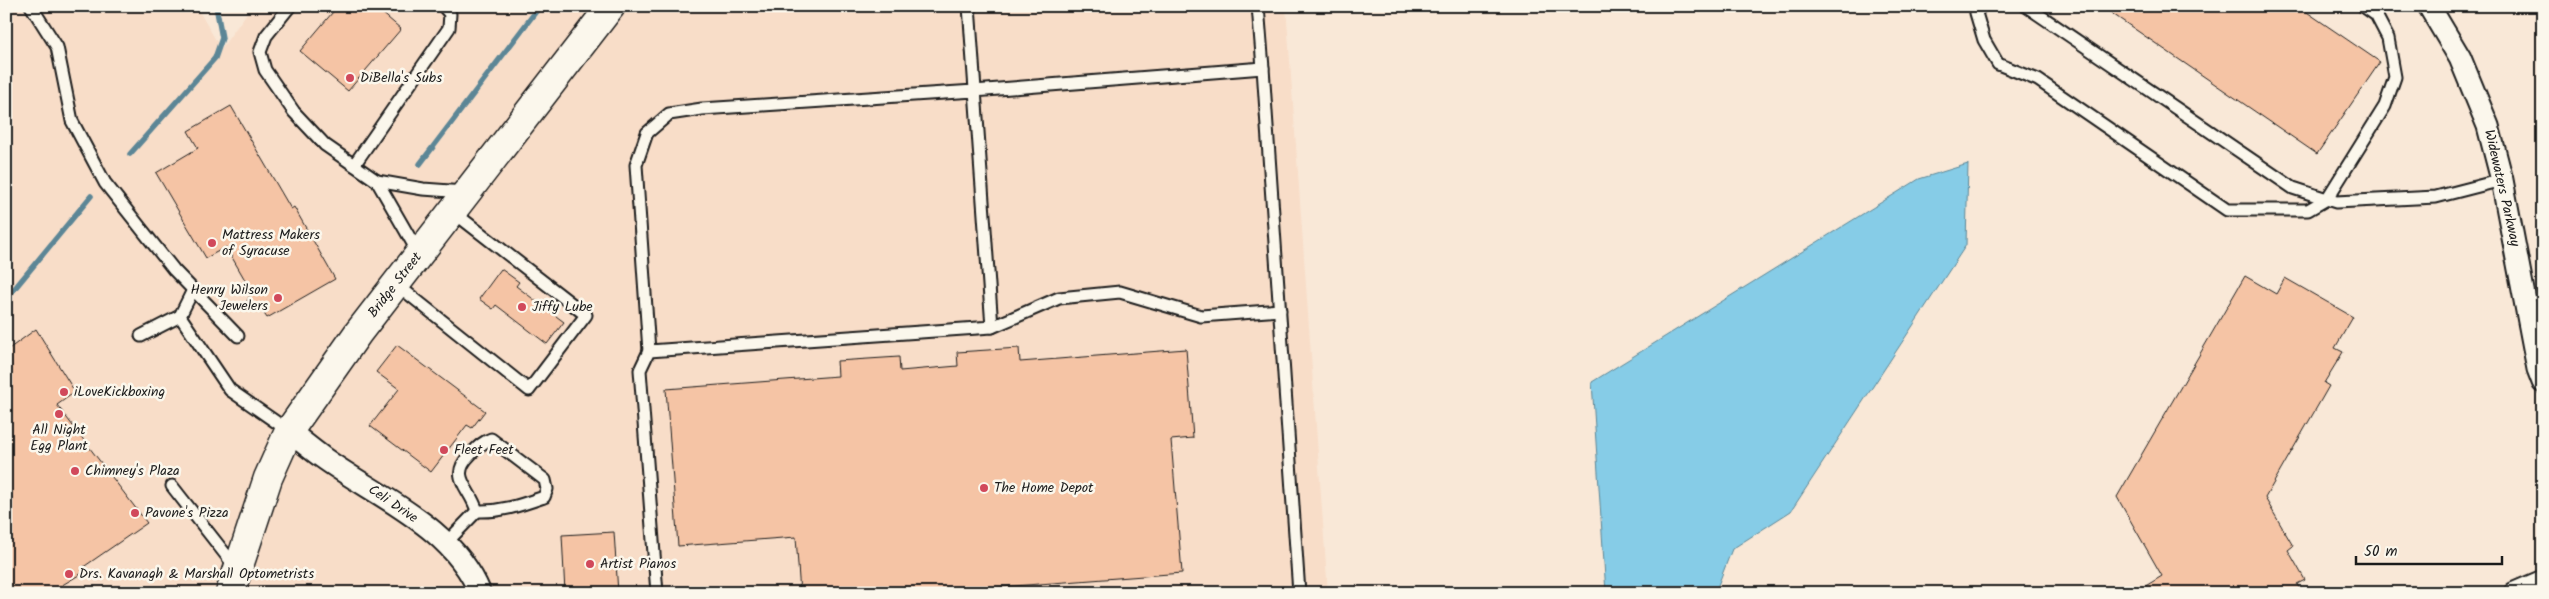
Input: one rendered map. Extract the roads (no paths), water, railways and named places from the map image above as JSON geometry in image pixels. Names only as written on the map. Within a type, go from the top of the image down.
[{"type":"main road","name":"Bridge Street","points":[[233,581],[268,478],[289,431],[396,284],[611,6]]},
{"type":"street","name":"Widewaters Parkway","points":[[2429,6],[2460,58],[2488,126],[2502,180],[2538,369],[2543,382]]},
{"type":"street","name":"Celi Drive","points":[[289,431],[321,457],[414,517],[446,543],[463,560],[480,593]]},
{"type":"street","points":[[2515,593],[2543,580]]},
{"type":"lane","points":[[31,6],[58,47],[72,121],[105,183],[174,270],[238,336]]},
{"type":"lane","points":[[290,6],[266,36],[260,52],[265,70],[294,112],[325,146],[377,181],[423,189],[459,202],[586,315],[529,390],[396,284]]},
{"type":"lane","points":[[354,165],[449,28],[450,14],[442,6]]},
{"type":"lane","points":[[969,6],[992,327]]},
{"type":"lane","points":[[1258,6],[1299,593]]},
{"type":"lane","points":[[1981,6],[1976,13],[1984,40],[1998,64],[2038,80],[2227,210],[2308,210],[2327,199],[2385,106],[2395,77],[2388,38],[2376,15],[2363,6]]},
{"type":"lane","points":[[2026,6],[2293,188],[2336,202],[2436,197],[2502,180]]},
{"type":"lane","points":[[657,593],[640,370],[649,350],[636,165],[646,133],[670,114],[702,109],[974,91],[1263,68]]},
{"type":"lane","points":[[377,181],[419,254]]},
{"type":"lane","points":[[141,336],[180,316],[193,290]]},
{"type":"lane","points":[[649,350],[992,327],[1059,298],[1120,292],[1201,316],[1280,310]]},
{"type":"lane","points":[[180,316],[230,390],[289,431]]},
{"type":"lane","points":[[446,543],[476,511],[495,512],[509,509],[544,496],[547,489],[545,480],[491,438],[484,442],[461,464],[459,470],[460,477],[476,511]]},
{"type":"lane","points":[[172,486],[233,581]]},
{"type":"water","points":[[1968,164],[1966,245],[1791,511],[1732,549],[1715,593],[1606,593],[1592,382],[1919,179]]},
{"type":"waterway","points":[[130,154],[215,58],[222,38],[216,6]]},
{"type":"waterway","points":[[420,164],[540,6]]},
{"type":"waterway","points":[[6,299],[91,196]]},
{"type":"place","name":"DiBella's Subs","points":[[350,78]]},
{"type":"place","name":"Mattress Makers of Syracuse","points":[[212,243]]},
{"type":"place","name":"Henry Wilson Jewelers","points":[[278,298]]},
{"type":"place","name":"Jiffy Lube","points":[[522,307]]},
{"type":"place","name":"iLoveKickboxing","points":[[64,392]]},
{"type":"place","name":"All Night Egg Plant","points":[[59,414]]},
{"type":"place","name":"Fleet Feet","points":[[444,450]]},
{"type":"place","name":"Chimney's Plaza","points":[[75,471]]},
{"type":"place","name":"The Home Depot","points":[[984,488]]},
{"type":"place","name":"Pavone's Pizza","points":[[135,513]]},
{"type":"place","name":"Artist Pianos","points":[[590,564]]},
{"type":"place","name":"Drs. Kavanagh & Marshall Optometrists","points":[[69,574]]}]
